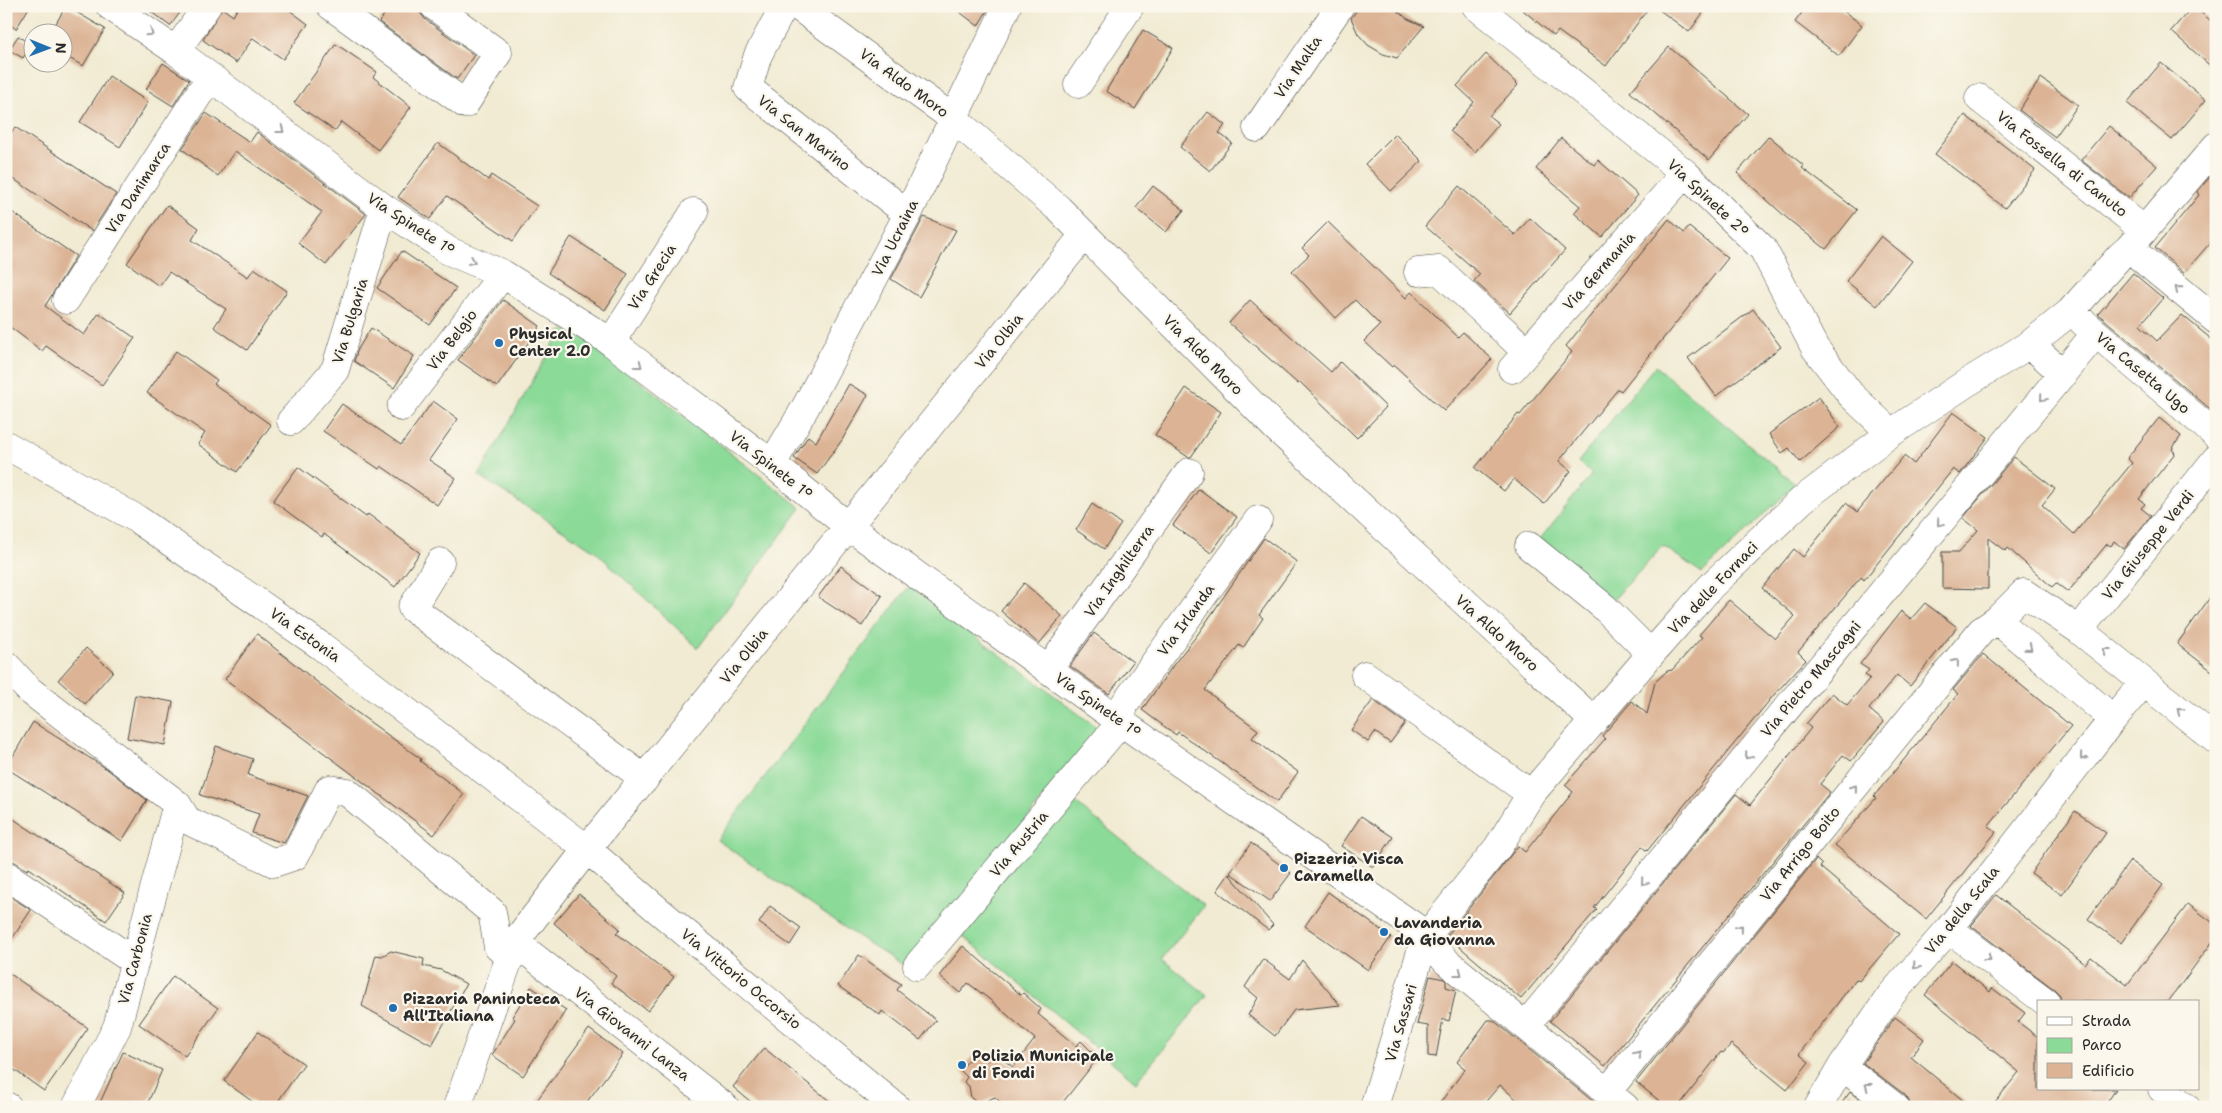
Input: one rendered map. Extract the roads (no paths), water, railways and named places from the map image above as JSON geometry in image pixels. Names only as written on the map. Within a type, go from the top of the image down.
[{"type":"street","name":"Via Spinete 1°","points":[[110,6],[176,51],[384,208],[449,251],[503,274],[611,342],[772,464],[848,526],[1121,722],[1415,927],[1446,962],[1616,1099]]},
{"type":"street","points":[[176,51],[207,6]]},
{"type":"street","points":[[331,6],[465,104],[498,52],[434,6]]},
{"type":"street","name":"Via San Marino","points":[[784,6],[758,55],[748,88],[908,214]]},
{"type":"street","name":"Via Aldo Moro","points":[[797,6],[954,119],[1059,210],[1275,426],[1594,721]]},
{"type":"street","name":"Via Ucraina","points":[[772,464],[805,408],[908,214],[1007,6]]},
{"type":"street","points":[[1078,84],[1130,6]]},
{"type":"street","name":"Via Malta","points":[[1257,128],[1340,6]]},
{"type":"street","name":"Via Spinete 2°","points":[[1476,6],[1685,174],[1763,249],[1815,348],[1851,395],[1892,433]]},
{"type":"street","name":"Via Danimarca","points":[[66,300],[210,78]]},
{"type":"street","name":"Via Fossella di Canuto","points":[[1978,98],[2137,239],[2216,320]]},
{"type":"street","name":"Via delle Fornaci","points":[[1426,938],[1498,847],[1531,794],[1712,585],[1802,500],[1892,433],[1965,384],[2030,344],[2070,312],[2137,239],[2216,146]]},
{"type":"street","name":"Via Germania","points":[[1418,272],[1439,270],[1520,360],[1685,174]]},
{"type":"street","name":"Via Bulgaria","points":[[292,421],[335,370],[384,208]]},
{"type":"street","name":"Via Grecia","points":[[611,342],[694,212]]},
{"type":"street","name":"Via Olbia","points":[[456,1107],[512,950],[587,849],[1084,235]]},
{"type":"street","name":"Via Belgio","points":[[401,407],[503,274]]},
{"type":"street","name":"Via Casetta Ugo","points":[[2070,312],[2216,435]]},
{"type":"street","name":"Via Pietro Mascagni","points":[[1526,1025],[2096,333]]},
{"type":"street","points":[[2030,344],[2063,374]]},
{"type":"street","name":"Via Estonia","points":[[6,445],[137,519],[322,646],[587,849]]},
{"type":"street","name":"Via Giuseppe Verdi","points":[[2080,630],[2216,459]]},
{"type":"street","name":"Via Inghilterra","points":[[1048,670],[1189,472]]},
{"type":"street","name":"Via Irlanda","points":[[1121,722],[1124,706],[1258,520]]},
{"type":"street","points":[[1528,546],[1604,607],[1651,654]]},
{"type":"street","points":[[440,562],[412,608],[645,779]]},
{"type":"street","name":"Via Arrigo Boito","points":[[1616,1099],[1981,632],[1998,620],[2024,593],[2080,630]]},
{"type":"street","points":[[1998,620],[2113,719]]},
{"type":"street","points":[[2080,630],[2216,740]]},
{"type":"street","points":[[6,665],[29,690],[176,804]]},
{"type":"street","points":[[1364,675],[1531,794]]},
{"type":"street","name":"Via della Scala","points":[[1818,1107],[1842,1066],[1892,995],[1949,929],[2144,682]]},
{"type":"street","name":"Via Austria","points":[[917,966],[1121,722]]},
{"type":"street","name":"Via Giovanni Lanza","points":[[176,804],[187,820],[274,863],[295,856],[329,789],[347,792],[492,912],[498,947],[512,950],[726,1107]]},
{"type":"street","name":"Via Carbonia","points":[[76,1107],[117,1027],[176,804]]},
{"type":"street","name":"Via Vittorio Occorsio","points":[[587,849],[896,1107]]},
{"type":"street","points":[[6,875],[135,962]]},
{"type":"street","points":[[1949,929],[2043,1000]]},
{"type":"street","name":"Via Sassari","points":[[1377,1105],[1426,938]]},
{"type":"street","points":[[1842,1066],[1895,1107]]},
{"type":"street","points":[[2163,1090],[2186,1107]]},
{"type":"place","name":"Physical Center 2.0","points":[[499,343]]},
{"type":"place","name":"Pizzeria Visca Caramella","points":[[1284,868]]},
{"type":"place","name":"Lavanderia da Giovanna","points":[[1384,932]]},
{"type":"place","name":"Pizzaria Paninoteca All'Italiana","points":[[393,1008]]},
{"type":"place","name":"Polizia Municipale di Fondi","points":[[962,1065]]}]
